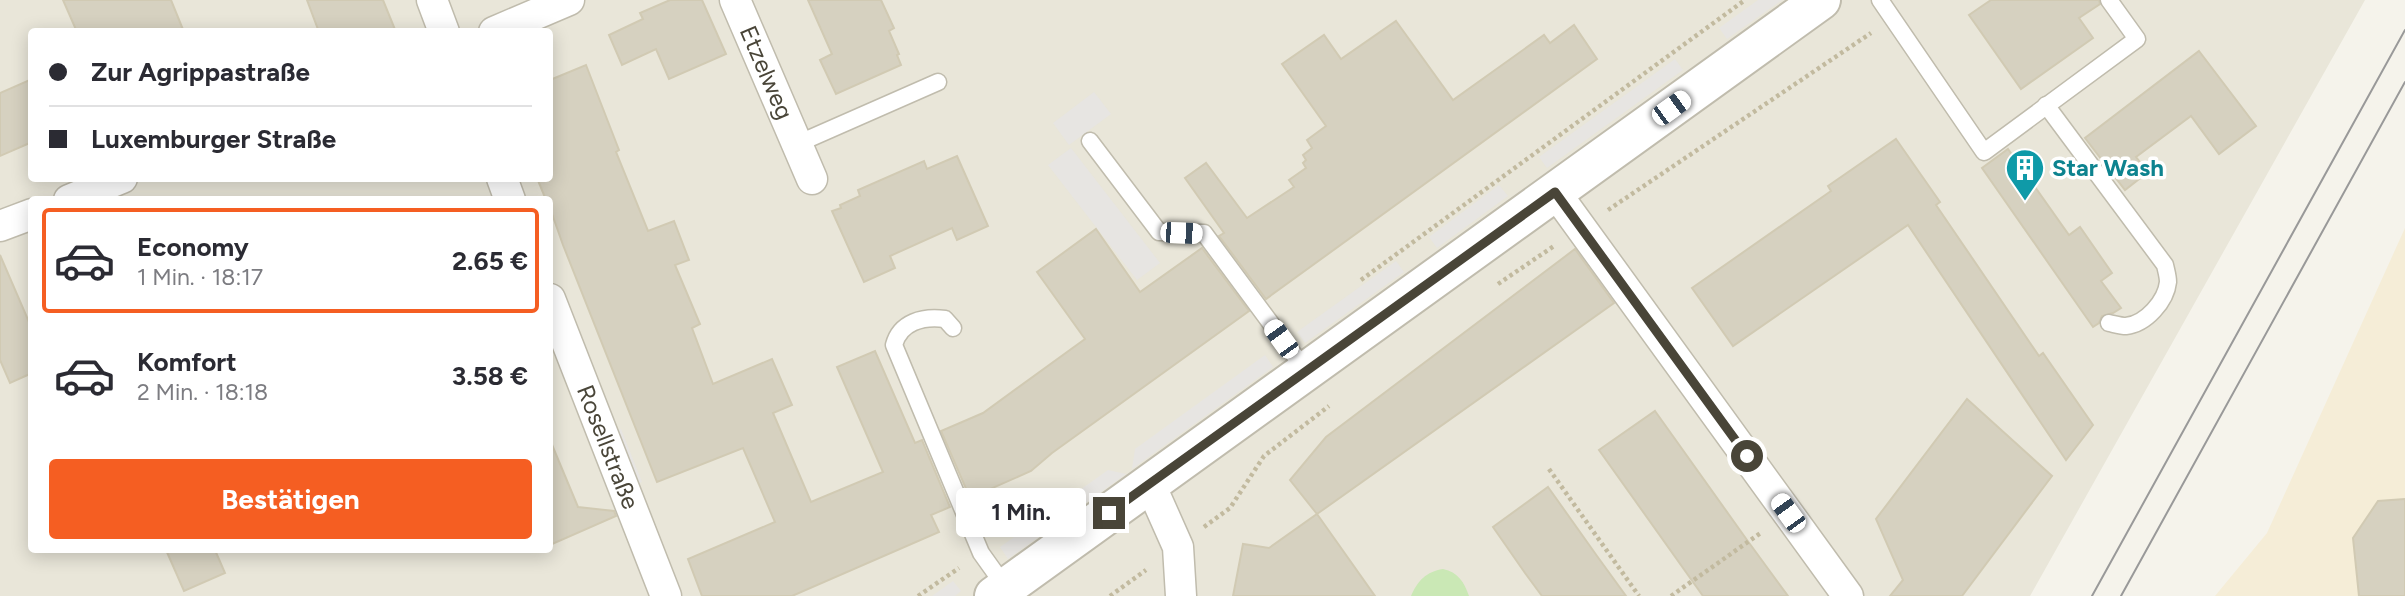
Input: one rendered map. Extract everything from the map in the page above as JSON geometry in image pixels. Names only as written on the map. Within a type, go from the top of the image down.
[{"type":"street","points":[[432,0],[442,28]]},
{"type":"street","points":[[503,28],[569,0]]},
{"type":"street","name":"Etzelweg","points":[[735,0],[812,178]]},
{"type":"street","points":[[1000,592],[1821,0]]},
{"type":"street","points":[[79,196],[112,182]]},
{"type":"street","points":[[1555,192],[1848,596]]},
{"type":"street","points":[[0,226],[28,216]]},
{"type":"street","name":"Rosellstraße","points":[[553,307],[666,596]]},
{"type":"street","points":[[1150,484],[1178,547],[1181,596]]},
{"type":"lane","points":[[1880,0],[1984,152],[2137,39],[2109,0]]},
{"type":"lane","name":"Etzelweg","points":[[797,144],[938,82]]},
{"type":"lane","points":[[2046,105],[2165,265],[2168,281],[2165,293],[2155,309],[2143,320],[2127,326],[2109,323]]},
{"type":"lane","points":[[1090,141],[1159,232],[1204,233],[1306,371]]},
{"type":"lane","points":[[953,328],[945,319],[931,317],[905,325],[897,335],[894,345],[1000,592]]},
{"type":"path","points":[[1360,281],[1745,0]]},
{"type":"path","points":[[1491,289],[1893,19]]},
{"type":"path","points":[[1110,596],[1230,508],[1264,456],[1337,399]]},
{"type":"path","points":[[1549,469],[1639,596]]},
{"type":"path","points":[[1671,596],[1788,513]]},
{"type":"path","points":[[918,596],[981,553]]},
{"type":"shaded area","points":[[0,0],[2365,0],[2030,596],[0,596]]},
{"type":"shaded area","points":[[1758,0],[1782,0],[1727,39],[1719,28]]},
{"type":"shaded area","points":[[1675,59],[1683,70],[1547,168],[1539,157]]},
{"type":"shaded area","points":[[1094,92],[1111,114],[1069,145],[1053,123]]},
{"type":"shaded area","points":[[1071,148],[1160,263],[1137,280],[1048,165]]},
{"type":"shaded area","points":[[1499,185],[1508,196],[1437,248],[1429,237]]},
{"type":"shaded area","points":[[2405,228],[2405,596],[2215,596],[2267,533]]},
{"type":"shaded area","points":[[1396,261],[1404,272],[1305,343],[1297,332]]},
{"type":"shaded area","points":[[1265,355],[1273,367],[1132,469],[1135,449]]},
{"type":"shaded area","points":[[621,429],[642,482],[631,486],[610,433]]},
{"type":"shaded area","points":[[1108,470],[1126,474],[1008,559],[1000,547]]},
{"type":"shaded area","points":[[953,581],[961,591],[955,596],[932,596]]},
{"type":"green space","points":[[1443,569],[1460,578],[1469,596],[1411,596],[1423,578]]},
{"type":"building","points":[[63,0],[171,0],[182,28],[75,28]]},
{"type":"building","points":[[307,0],[383,0],[394,28],[318,28]]},
{"type":"building","points":[[670,0],[702,0],[726,54],[669,79],[656,49],[622,65],[609,35],[643,19],[640,13]]},
{"type":"building","points":[[808,0],[881,0],[894,28],[889,31],[901,65],[836,94],[820,60],[832,54]]},
{"type":"building","points":[[1991,0],[2099,0],[2100,4],[2079,18],[2093,38],[2021,89],[1969,15]]},
{"type":"building","points":[[1396,21],[1453,100],[1544,35],[1550,43],[1574,25],[1597,59],[1266,299],[1219,236],[1224,233],[1185,178],[1206,163],[1247,218],[1294,187],[1289,180],[1306,168],[1303,155],[1312,148],[1307,140],[1326,126],[1282,64],[1324,35],[1341,59]]},
{"type":"building","points":[[2199,51],[2256,126],[2219,154],[2191,116],[2136,157],[2148,172],[2125,190],[2085,138]]},
{"type":"building","points":[[586,65],[619,150],[616,152],[648,231],[674,221],[689,260],[675,265],[700,324],[692,328],[713,384],[772,359],[792,405],[773,413],[811,502],[883,472],[837,367],[875,351],[915,443],[922,440],[950,507],[931,515],[939,532],[792,596],[702,596],[688,559],[775,522],[743,448],[657,482],[563,245],[553,217],[553,196],[544,196],[539,182],[553,182],[553,79]]},
{"type":"building","points":[[28,81],[28,144],[0,156],[0,93]]},
{"type":"building","points":[[1896,139],[1940,202],[1936,205],[2039,356],[2043,353],[2093,425],[2066,460],[1908,225],[1733,346],[1692,288],[1831,191],[1828,186]]},
{"type":"building","name":"Star Wash","points":[[2008,149],[2069,235],[2080,227],[2112,273],[2101,281],[2121,308],[2102,316],[2099,323],[2093,327],[1982,168]]},
{"type":"building","points":[[957,156],[988,226],[957,240],[952,228],[890,256],[895,268],[864,282],[832,211],[860,196],[858,190],[924,161],[927,169]]},
{"type":"building","points":[[1096,229],[1140,292],[1202,248],[1249,311],[1031,471],[970,498],[941,431],[983,413],[1085,339],[1037,272]]},
{"type":"building","points":[[1575,249],[1614,303],[1317,514],[1290,480],[1326,437]]},
{"type":"building","points":[[0,255],[28,320],[28,375],[10,383],[0,360]]},
{"type":"building","points":[[1967,399],[2052,476],[1962,596],[1890,596],[1903,580],[1876,519]]},
{"type":"building","points":[[1655,411],[1788,596],[1703,596],[1599,450]]},
{"type":"building","points":[[553,447],[578,507],[614,511],[616,516],[553,544]]},
{"type":"building","points":[[1548,487],[1626,596],[1542,596],[1525,573],[1493,527]]},
{"type":"building","points":[[2405,499],[2405,596],[2359,596],[2353,538],[2378,501]]},
{"type":"building","points":[[1317,514],[1375,596],[1233,596],[1243,544],[1269,548]]},
{"type":"building","points":[[167,553],[216,553],[225,573],[184,591]]},
{"type":"tram line","points":[[2092,596],[2405,30]]},
{"type":"tram line","points":[[2121,596],[2405,82]]},
{"type":"place","name":"Star Wash","points":[[2025,202]]},
{"type":"route","points":[[1109,513],[1555,192],[1747,456]]}]
